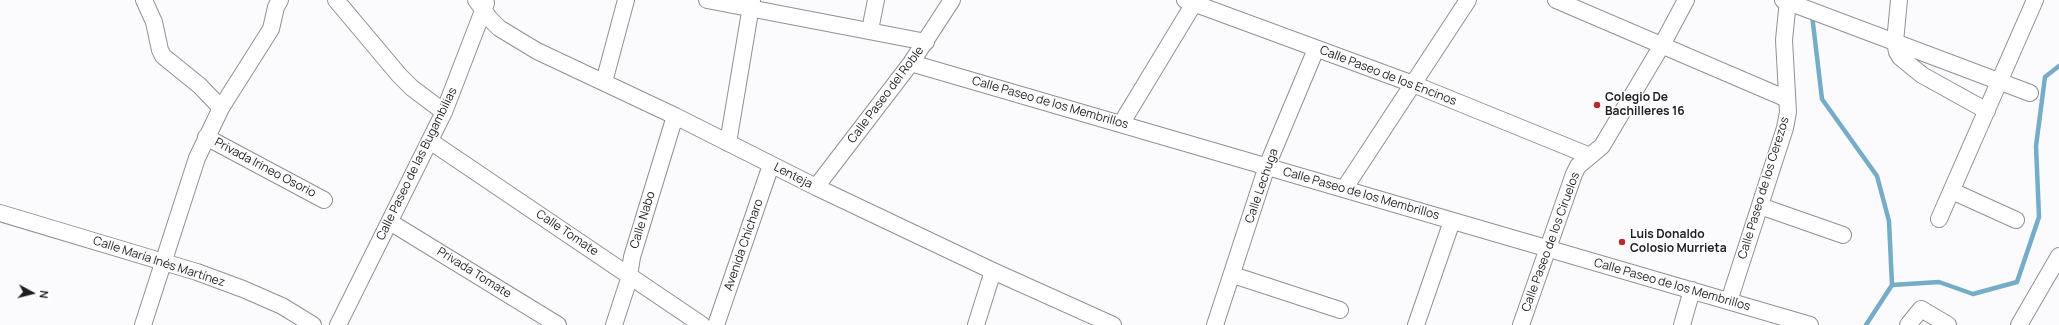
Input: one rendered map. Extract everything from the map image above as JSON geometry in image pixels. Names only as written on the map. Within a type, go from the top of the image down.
[{"type":"street","points":[[144,0],[154,22],[160,50],[163,56],[195,82],[221,108]]},
{"type":"street","points":[[144,325],[197,158],[221,108],[271,29],[276,7],[280,0]]},
{"type":"street","points":[[336,0],[399,75],[412,88],[444,112]]},
{"type":"street","points":[[604,82],[626,0]]},
{"type":"street","points":[[707,0],[751,4],[926,42]]},
{"type":"street","points":[[870,30],[876,0]]},
{"type":"street","name":"Calle Paseo del Roble","points":[[816,187],[911,63],[952,0]]},
{"type":"street","points":[[1344,189],[1468,0]]},
{"type":"street","points":[[1556,0],[1787,99]]},
{"type":"street","name":"Calle Paseo de los Ciruelos","points":[[1521,325],[1547,248],[1578,166],[1602,146],[1662,45],[1686,0]]},
{"type":"street","points":[[1899,0],[1895,42],[1896,52],[1909,66],[1986,111]]},
{"type":"street","points":[[1939,219],[2035,0]]},
{"type":"street","points":[[1121,124],[1191,1]]},
{"type":"street","name":"Calle Paseo de los Encinos","points":[[1191,1],[1413,84],[1590,156]]},
{"type":"street","name":"Calle Paseo de los Cerezos","points":[[1729,301],[1785,128],[1787,99],[1784,40],[1787,1],[2030,93]]},
{"type":"street","name":"Calle Paseo de las Bugambilias","points":[[338,325],[444,112],[482,4]]},
{"type":"street","name":"Lenteja","points":[[482,4],[499,28],[518,41],[537,51],[675,116],[816,187],[993,271],[1113,325]]},
{"type":"street","points":[[728,143],[751,4]]},
{"type":"street","name":"Calle Lechuga","points":[[1215,325],[1233,275],[1267,166],[1316,49]]},
{"type":"street","name":"Calle Paseo de los Membrillos","points":[[911,63],[1810,325]]},
{"type":"street","name":"Calle Nabo","points":[[614,325],[629,275],[632,257],[675,116]]},
{"type":"street","name":"Privada Irineo Osorio","points":[[206,137],[324,200]]},
{"type":"street","name":"Calle Tomate","points":[[430,141],[702,325]]},
{"type":"street","name":"Avenida Chícharo","points":[[716,325],[771,165]]},
{"type":"street","points":[[1952,191],[2016,220]]},
{"type":"street","points":[[1760,206],[1843,235]]},
{"type":"street","name":"Calle María Inés Martínez","points":[[0,213],[163,262],[243,289],[282,306],[313,325]]},
{"type":"street","points":[[1416,325],[1452,221]]},
{"type":"street","name":"Privada Tomate","points":[[390,222],[558,325]]},
{"type":"street","points":[[2019,325],[2059,256]]},
{"type":"street","points":[[976,325],[993,271]]},
{"type":"street","points":[[1233,275],[1340,310]]},
{"type":"street","points":[[1682,325],[1692,290]]},
{"type":"street","points":[[1908,325],[1922,309],[1948,325]]},
{"type":"waterway","points":[[1812,15],[1822,99],[1877,176],[1889,221],[1892,285]]},
{"type":"waterway","points":[[1866,325],[1892,285],[1939,282],[1973,294],[2017,282],[2039,217],[2036,146],[2045,77],[2059,66]]},
{"type":"place","name":"Colegio De Bachilleres 16","points":[[1597,105]]},
{"type":"place","name":"Luis Donaldo Colosio Murrieta","points":[[1622,242]]}]
